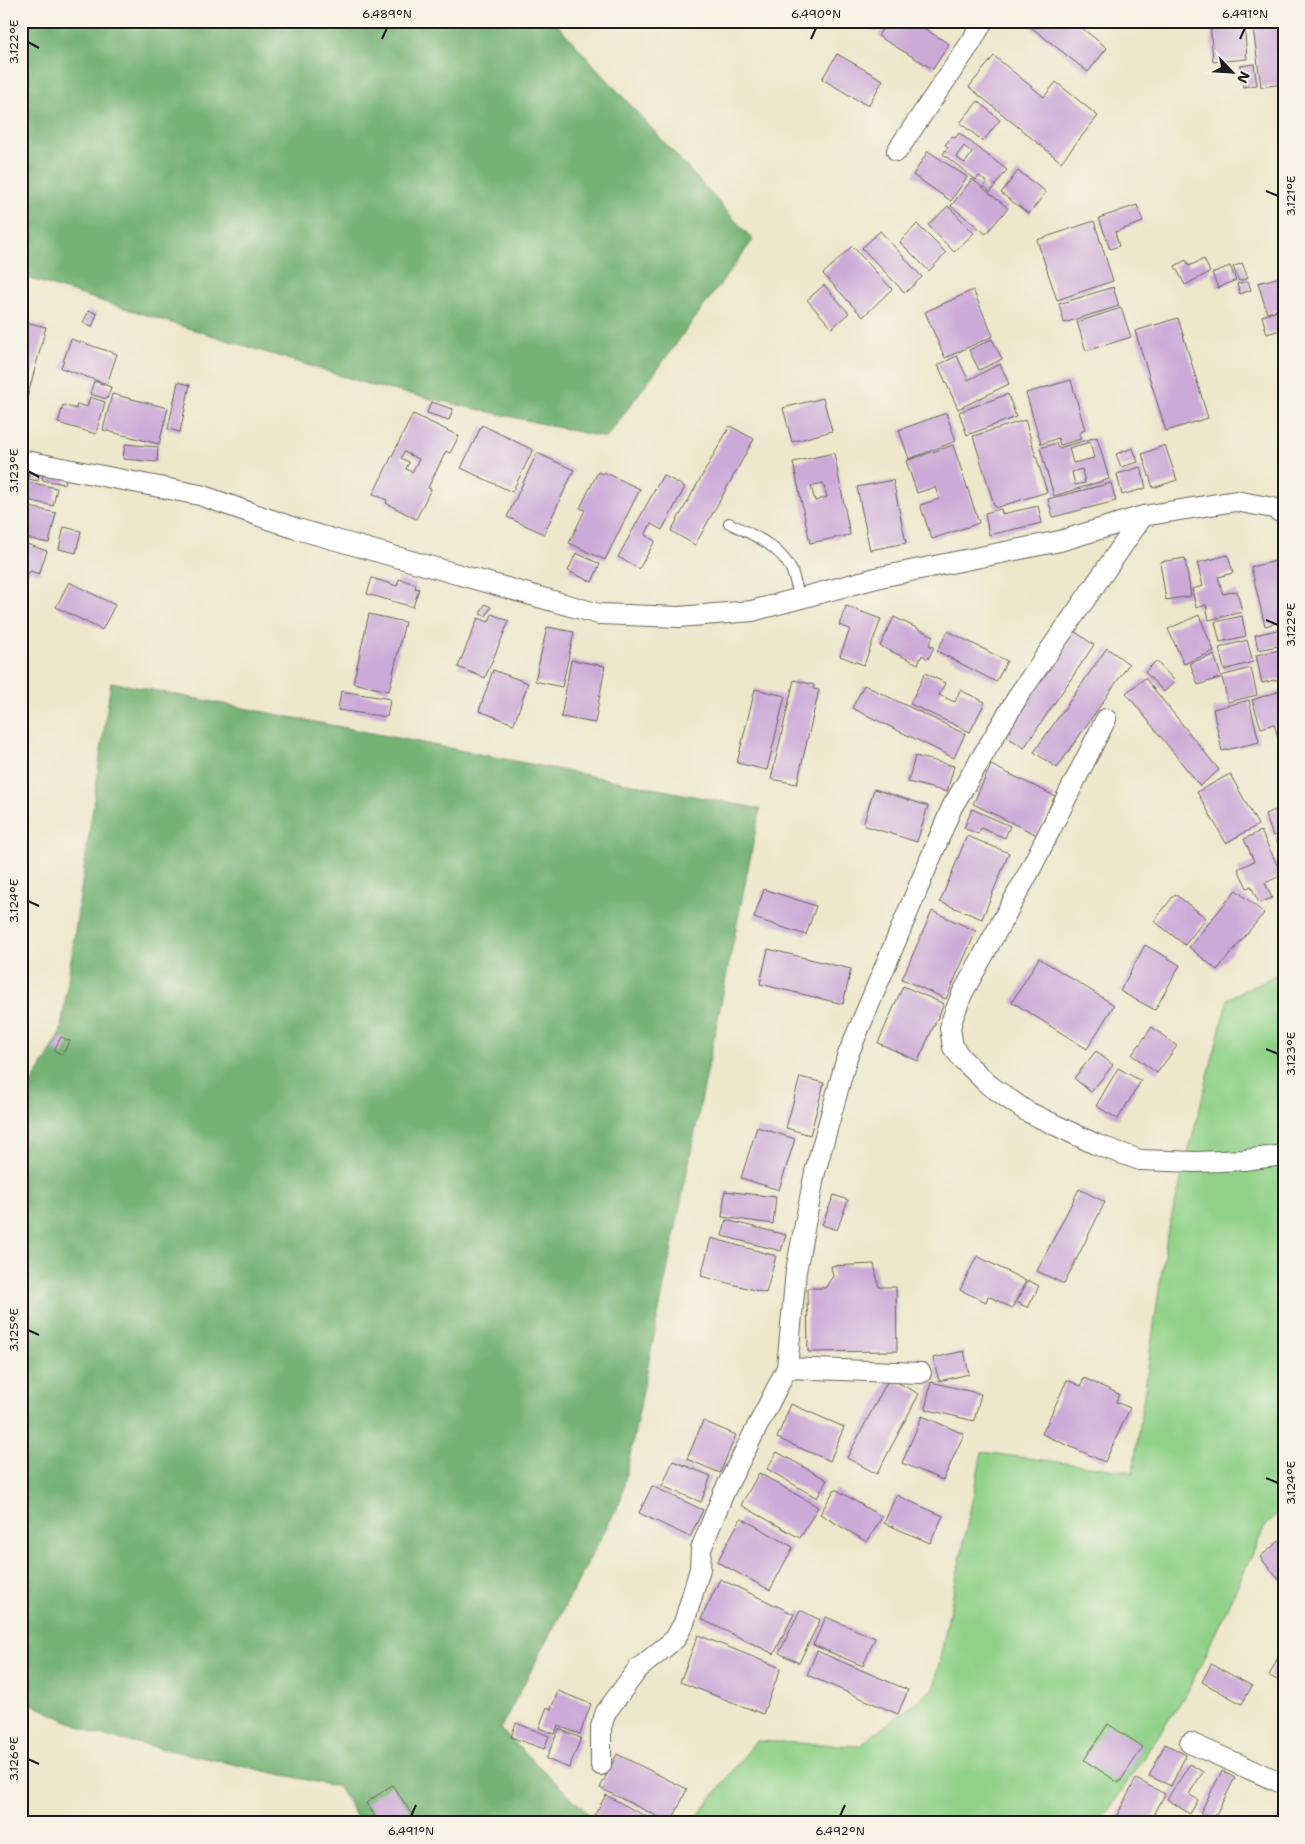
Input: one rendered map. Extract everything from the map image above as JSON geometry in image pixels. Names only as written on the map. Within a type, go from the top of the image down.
[{"type":"street","points":[[897,151],[984,21]]},
{"type":"street","points":[[21,460],[200,495],[297,529],[599,614],[679,617],[752,611],[880,577],[1060,541],[1144,516],[1236,501],[1273,508],[1284,514]]},
{"type":"street","points":[[601,1765],[601,1727],[606,1712],[638,1669],[675,1638],[684,1623],[700,1569],[701,1549],[707,1534],[724,1492],[787,1368],[796,1271],[815,1172],[848,1057],[952,807],[1020,693],[1144,516]]},
{"type":"street","points":[[1106,719],[1029,872],[962,994],[952,1016],[950,1028],[953,1047],[962,1059],[989,1085],[1026,1111],[1095,1144],[1140,1160],[1196,1162],[1244,1160],[1284,1155]]},
{"type":"street","points":[[787,1368],[921,1373]]},
{"type":"street","points":[[1190,1743],[1284,1784]]},
{"type":"lane","points":[[729,522],[763,540],[779,554],[791,569],[800,599]]},
{"type":"green space","points":[[21,21],[554,21],[753,240],[606,438],[374,386],[21,276]]},
{"type":"green space","points":[[111,682],[760,809],[621,1500],[500,1729],[598,1823],[360,1823],[339,1787],[95,1734],[21,1699],[21,1101],[60,1036]]},
{"type":"green space","points":[[1284,971],[1284,1506],[1265,1527],[1188,1691],[1100,1823],[692,1823],[756,1741],[859,1746],[934,1688],[982,1452],[1133,1472],[1167,1235],[1228,998]]},
{"type":"building","points":[[854,21],[877,21],[872,30]]},
{"type":"building","points":[[887,21],[912,21],[949,44],[933,69],[878,36]]},
{"type":"building","points":[[1029,21],[1073,21],[1107,48],[1088,72],[1027,24]]},
{"type":"building","points":[[1210,21],[1244,21],[1247,59],[1213,62]]},
{"type":"building","points":[[1252,21],[1284,21],[1284,84],[1261,87]]},
{"type":"building","points":[[837,54],[883,80],[868,106],[822,79]]},
{"type":"building","points":[[994,56],[1044,97],[1056,82],[1098,116],[1061,162],[969,87]]},
{"type":"building","points":[[1254,64],[1257,85],[1243,87],[1240,66]]},
{"type":"building","points":[[978,101],[1000,120],[983,141],[960,123]]},
{"type":"building","points":[[959,133],[1007,170],[990,192],[984,186],[987,182],[979,176],[976,180],[943,154],[948,147],[945,145],[952,136],[955,138]],"holes":[[[964,146],[972,153],[965,163],[956,157]]]},
{"type":"building","points":[[928,151],[967,177],[951,201],[913,175]]},
{"type":"building","points":[[1018,171],[1046,192],[1029,214],[1001,193]]},
{"type":"building","points":[[972,179],[1008,208],[986,234],[951,206]]},
{"type":"building","points":[[1137,205],[1143,222],[1115,232],[1119,246],[1110,249],[1099,218]]},
{"type":"building","points":[[948,206],[974,233],[954,252],[928,225]]},
{"type":"building","points":[[1094,221],[1113,281],[1057,300],[1037,240]]},
{"type":"building","points":[[917,224],[946,253],[929,271],[900,242]]},
{"type":"building","points":[[880,231],[922,277],[905,293],[862,248]]},
{"type":"building","points":[[852,246],[892,289],[863,317],[823,274]]},
{"type":"building","points":[[1204,259],[1210,272],[1185,285],[1175,266],[1186,260],[1189,266]]},
{"type":"building","points":[[1242,263],[1248,278],[1239,281],[1233,267]]},
{"type":"building","points":[[1230,266],[1236,280],[1218,288],[1212,273]]},
{"type":"building","points":[[1284,276],[1284,308],[1267,313],[1258,283]]},
{"type":"building","points":[[1248,281],[1251,290],[1240,294],[1237,284]]},
{"type":"building","points":[[824,285],[849,313],[832,328],[807,300]]},
{"type":"building","points":[[1113,287],[1119,306],[1064,323],[1059,304]]},
{"type":"building","points":[[973,290],[993,336],[945,358],[925,312]]},
{"type":"building","points":[[1121,308],[1131,337],[1086,351],[1077,322]]},
{"type":"building","points":[[1284,309],[1284,329],[1267,334],[1262,316]]},
{"type":"building","points":[[89,310],[97,314],[92,327],[83,323]]},
{"type":"building","points":[[1178,318],[1208,418],[1166,431],[1135,331]]},
{"type":"building","points":[[21,321],[46,327],[26,402],[21,401]]},
{"type":"building","points":[[71,339],[117,354],[107,384],[61,368]]},
{"type":"building","points":[[992,339],[1002,359],[979,370],[969,350]]},
{"type":"building","points":[[957,356],[968,380],[1000,364],[1009,384],[958,409],[938,365]]},
{"type":"building","points":[[1071,380],[1085,430],[1079,433],[1081,439],[1060,445],[1058,438],[1041,444],[1026,393]]},
{"type":"building","points":[[94,381],[111,387],[107,399],[90,394]]},
{"type":"building","points":[[178,382],[190,385],[180,432],[168,429]]},
{"type":"building","points":[[112,394],[168,408],[159,444],[103,430]]},
{"type":"building","points":[[1008,394],[1016,417],[967,435],[959,412]]},
{"type":"building","points":[[90,397],[105,402],[96,434],[58,423],[63,405],[76,409],[77,404],[87,407]]},
{"type":"building","points":[[823,398],[832,431],[792,442],[783,408]]},
{"type":"building","points":[[431,402],[453,409],[449,420],[427,413]]},
{"type":"building","points":[[946,413],[956,441],[909,459],[899,430]]},
{"type":"building","points":[[413,414],[459,436],[450,453],[446,451],[428,488],[431,489],[416,519],[386,503],[387,500],[373,494]],"holes":[[[404,452],[419,459],[412,472],[406,469],[409,462],[401,458]]]},
{"type":"building","points":[[1025,420],[1047,492],[995,508],[973,436]]},
{"type":"building","points":[[482,425],[533,450],[512,492],[461,468]]},
{"type":"building","points":[[730,426],[754,439],[695,545],[671,531]]},
{"type":"building","points":[[1097,437],[1109,479],[1054,496],[1040,448],[1056,443],[1058,448]],"holes":[[[1090,442],[1094,458],[1073,463],[1069,448]],[[1082,469],[1085,483],[1075,485],[1072,472]]]},
{"type":"building","points":[[125,444],[158,447],[157,462],[123,459]]},
{"type":"building","points":[[953,445],[979,523],[932,539],[920,505],[939,499],[935,487],[917,493],[906,461]]},
{"type":"building","points":[[1165,445],[1177,480],[1153,488],[1142,454]]},
{"type":"building","points":[[1133,448],[1138,462],[1121,467],[1116,454]]},
{"type":"building","points":[[537,453],[574,470],[544,534],[507,517]]},
{"type":"building","points":[[834,453],[850,535],[810,543],[793,462]],"holes":[[[823,483],[827,497],[815,501],[811,486]]]},
{"type":"building","points":[[30,465],[40,466],[38,481],[28,479]]},
{"type":"building","points":[[45,466],[68,471],[65,484],[42,480]]},
{"type":"building","points":[[1141,467],[1146,488],[1122,495],[1117,474]]},
{"type":"building","points":[[598,472],[603,474],[604,472],[640,489],[605,560],[569,543],[585,510],[580,508]]},
{"type":"building","points":[[663,475],[685,487],[662,530],[651,524],[645,535],[655,541],[639,569],[618,557]]},
{"type":"building","points":[[893,480],[906,543],[870,550],[857,487]]},
{"type":"building","points":[[28,482],[57,488],[53,506],[24,499]]},
{"type":"building","points":[[1111,483],[1116,501],[1053,517],[1048,499]]},
{"type":"building","points":[[21,505],[56,513],[49,543],[21,537]]},
{"type":"building","points":[[1038,506],[1042,523],[989,535],[985,513],[1001,509],[1002,514]]},
{"type":"building","points":[[64,527],[81,531],[76,553],[59,549]]},
{"type":"building","points":[[21,542],[47,551],[39,574],[30,571],[25,579],[21,576]]},
{"type":"building","points":[[576,553],[600,564],[592,582],[568,571]]},
{"type":"building","points":[[1228,555],[1233,573],[1218,577],[1223,594],[1237,591],[1242,612],[1209,620],[1206,605],[1196,608],[1192,589],[1203,586],[1197,563]]},
{"type":"building","points":[[1185,558],[1191,596],[1166,600],[1160,562]]},
{"type":"building","points":[[1284,559],[1284,621],[1265,626],[1251,567]]},
{"type":"building","points":[[372,578],[397,586],[399,579],[416,584],[415,588],[419,589],[413,607],[367,594]]},
{"type":"building","points":[[69,582],[115,605],[102,630],[56,607]]},
{"type":"building","points":[[485,604],[491,607],[486,616],[480,614]]},
{"type":"building","points":[[846,606],[881,619],[864,665],[840,656],[850,629],[839,625]]},
{"type":"building","points":[[369,614],[405,622],[389,691],[353,683]]},
{"type":"building","points":[[492,614],[509,621],[485,678],[458,667],[478,618],[489,622]]},
{"type":"building","points":[[1199,615],[1214,651],[1184,664],[1168,629]]},
{"type":"building","points":[[1242,616],[1246,636],[1220,642],[1215,622]]},
{"type":"building","points":[[894,617],[933,636],[929,645],[934,647],[928,659],[922,655],[918,664],[880,646]]},
{"type":"building","points":[[547,627],[574,632],[562,687],[535,681]]},
{"type":"building","points":[[1281,629],[1284,645],[1258,650],[1255,635]]},
{"type":"building","points":[[948,631],[1007,661],[996,682],[937,651]]},
{"type":"building","points":[[1074,631],[1094,645],[1024,748],[1003,734]]},
{"type":"building","points":[[1247,640],[1253,662],[1224,670],[1219,648]]},
{"type":"building","points":[[1107,648],[1129,664],[1057,768],[1034,752]]},
{"type":"building","points":[[1284,649],[1284,678],[1262,683],[1256,655]]},
{"type":"building","points":[[1214,655],[1221,676],[1251,668],[1257,695],[1228,702],[1222,677],[1198,685],[1190,663]]},
{"type":"building","points":[[571,660],[605,666],[595,723],[561,717]]},
{"type":"building","points":[[1156,661],[1175,681],[1164,692],[1145,672]]},
{"type":"building","points":[[493,670],[528,683],[514,724],[479,711]]},
{"type":"building","points":[[925,673],[945,683],[939,695],[955,702],[960,690],[985,702],[970,732],[910,704]]},
{"type":"building","points":[[1145,678],[1219,770],[1200,786],[1126,693]]},
{"type":"building","points":[[794,680],[814,685],[813,689],[819,690],[797,784],[771,779]]},
{"type":"building","points":[[864,685],[965,734],[954,758],[852,708]]},
{"type":"building","points":[[755,689],[785,696],[767,770],[737,763]]},
{"type":"building","points":[[1284,690],[1284,739],[1279,741],[1274,724],[1261,728],[1252,700]]},
{"type":"building","points":[[341,691],[390,699],[387,717],[338,710]]},
{"type":"building","points":[[1249,700],[1259,742],[1222,751],[1213,709]]},
{"type":"building","points":[[915,756],[954,766],[947,792],[908,782]]},
{"type":"building","points":[[991,765],[1055,796],[1037,835],[973,804]]},
{"type":"building","points":[[1230,774],[1258,825],[1226,843],[1197,792]]},
{"type":"building","points":[[874,789],[928,806],[917,842],[863,825]]},
{"type":"building","points":[[1284,807],[1284,833],[1273,836],[1265,814]]},
{"type":"building","points":[[972,809],[1010,826],[1005,838],[981,828],[978,834],[964,828]]},
{"type":"building","points":[[1261,831],[1282,875],[1265,883],[1272,898],[1259,903],[1251,886],[1247,888],[1238,869],[1254,861],[1244,839]]},
{"type":"building","points":[[967,836],[1009,853],[982,919],[940,902]]},
{"type":"building","points":[[1284,836],[1284,858],[1276,839]]},
{"type":"building","points":[[764,889],[816,906],[806,935],[754,918]]},
{"type":"building","points":[[1236,890],[1264,913],[1217,970],[1189,947]]},
{"type":"building","points":[[1175,894],[1206,918],[1185,945],[1154,921]]},
{"type":"building","points":[[932,911],[976,931],[946,999],[902,979]]},
{"type":"building","points":[[1145,945],[1180,965],[1155,1010],[1120,991]]},
{"type":"building","points":[[768,949],[851,969],[843,1004],[760,984]]},
{"type":"building","points":[[1039,958],[1114,1005],[1087,1049],[1012,1002]]},
{"type":"building","points":[[903,986],[944,1004],[918,1061],[878,1043]]},
{"type":"building","points":[[1152,1027],[1177,1046],[1157,1073],[1132,1055]]},
{"type":"building","points":[[61,1037],[70,1041],[62,1055],[54,1050]]},
{"type":"building","points":[[1096,1051],[1113,1065],[1091,1092],[1074,1078]]},
{"type":"building","points":[[1118,1068],[1141,1081],[1118,1119],[1096,1106]]},
{"type":"building","points":[[800,1077],[824,1083],[810,1135],[786,1128]]},
{"type":"building","points":[[757,1127],[795,1139],[779,1190],[741,1178]]},
{"type":"building","points":[[1079,1189],[1105,1202],[1064,1284],[1037,1271]]},
{"type":"building","points":[[725,1191],[776,1197],[773,1224],[722,1217]]},
{"type":"building","points":[[834,1195],[848,1200],[837,1230],[822,1225]]},
{"type":"building","points":[[726,1220],[786,1235],[781,1251],[722,1236]]},
{"type":"building","points":[[711,1238],[776,1256],[766,1293],[701,1276]]},
{"type":"building","points":[[977,1256],[1026,1281],[1012,1308],[988,1296],[986,1302],[960,1290]]},
{"type":"building","points":[[874,1264],[879,1287],[896,1287],[897,1351],[808,1352],[807,1288],[825,1288],[833,1276],[831,1266]]},
{"type":"building","points":[[1028,1280],[1039,1286],[1028,1308],[1017,1302]]},
{"type":"building","points":[[964,1351],[969,1374],[939,1381],[933,1358]]},
{"type":"building","points":[[889,1378],[919,1394],[877,1474],[847,1458]]},
{"type":"building","points":[[1084,1378],[1119,1394],[1116,1402],[1130,1408],[1105,1462],[1042,1434],[1067,1380],[1081,1386]]},
{"type":"building","points":[[931,1382],[981,1394],[974,1421],[925,1409]]},
{"type":"building","points":[[791,1404],[844,1427],[830,1461],[777,1438]]},
{"type":"building","points":[[922,1416],[964,1434],[943,1480],[902,1463]]},
{"type":"building","points":[[703,1421],[736,1435],[720,1473],[687,1459]]},
{"type":"building","points":[[777,1452],[827,1480],[817,1498],[767,1469]]},
{"type":"building","points":[[673,1461],[711,1476],[701,1502],[662,1486]]},
{"type":"building","points":[[759,1473],[818,1507],[800,1538],[741,1505]]},
{"type":"building","points":[[652,1486],[703,1510],[690,1537],[639,1513]]},
{"type":"building","points":[[835,1489],[882,1517],[867,1542],[820,1514]]},
{"type":"building","points":[[896,1495],[943,1516],[930,1543],[884,1523]]},
{"type":"building","points":[[741,1518],[793,1547],[770,1590],[717,1562]]},
{"type":"building","points":[[1284,1537],[1284,1586],[1260,1557]]},
{"type":"building","points":[[720,1579],[794,1614],[774,1654],[701,1619]]},
{"type":"building","points":[[800,1610],[820,1620],[799,1663],[779,1653]]},
{"type":"building","points":[[826,1617],[875,1638],[863,1666],[813,1645]]},
{"type":"building","points":[[698,1635],[781,1668],[763,1714],[680,1682]]},
{"type":"building","points":[[1284,1645],[1284,1683],[1269,1676]]},
{"type":"building","points":[[817,1651],[908,1690],[898,1714],[807,1675]]},
{"type":"building","points":[[1211,1664],[1252,1686],[1242,1704],[1202,1682]]},
{"type":"building","points":[[558,1691],[591,1704],[580,1734],[558,1726],[555,1734],[539,1728],[547,1707],[551,1709]]},
{"type":"building","points":[[516,1723],[549,1736],[544,1749],[511,1737]]},
{"type":"building","points":[[1108,1724],[1143,1747],[1119,1783],[1084,1760]]},
{"type":"building","points":[[559,1729],[581,1738],[569,1768],[546,1759]]},
{"type":"building","points":[[1165,1744],[1186,1755],[1171,1786],[1149,1776]]},
{"type":"building","points":[[617,1754],[687,1789],[671,1823],[600,1788]]},
{"type":"building","points":[[1190,1764],[1203,1772],[1189,1794],[1198,1800],[1190,1814],[1167,1799]]},
{"type":"building","points":[[1222,1771],[1235,1778],[1213,1820],[1200,1813]]},
{"type":"building","points":[[1136,1779],[1165,1794],[1150,1823],[1113,1823]]},
{"type":"building","points":[[392,1785],[418,1823],[380,1823],[366,1803]]},
{"type":"building","points":[[606,1795],[658,1823],[606,1823],[594,1816]]},
{"type":"building","points":[[1284,1804],[1284,1823],[1275,1823]]}]
